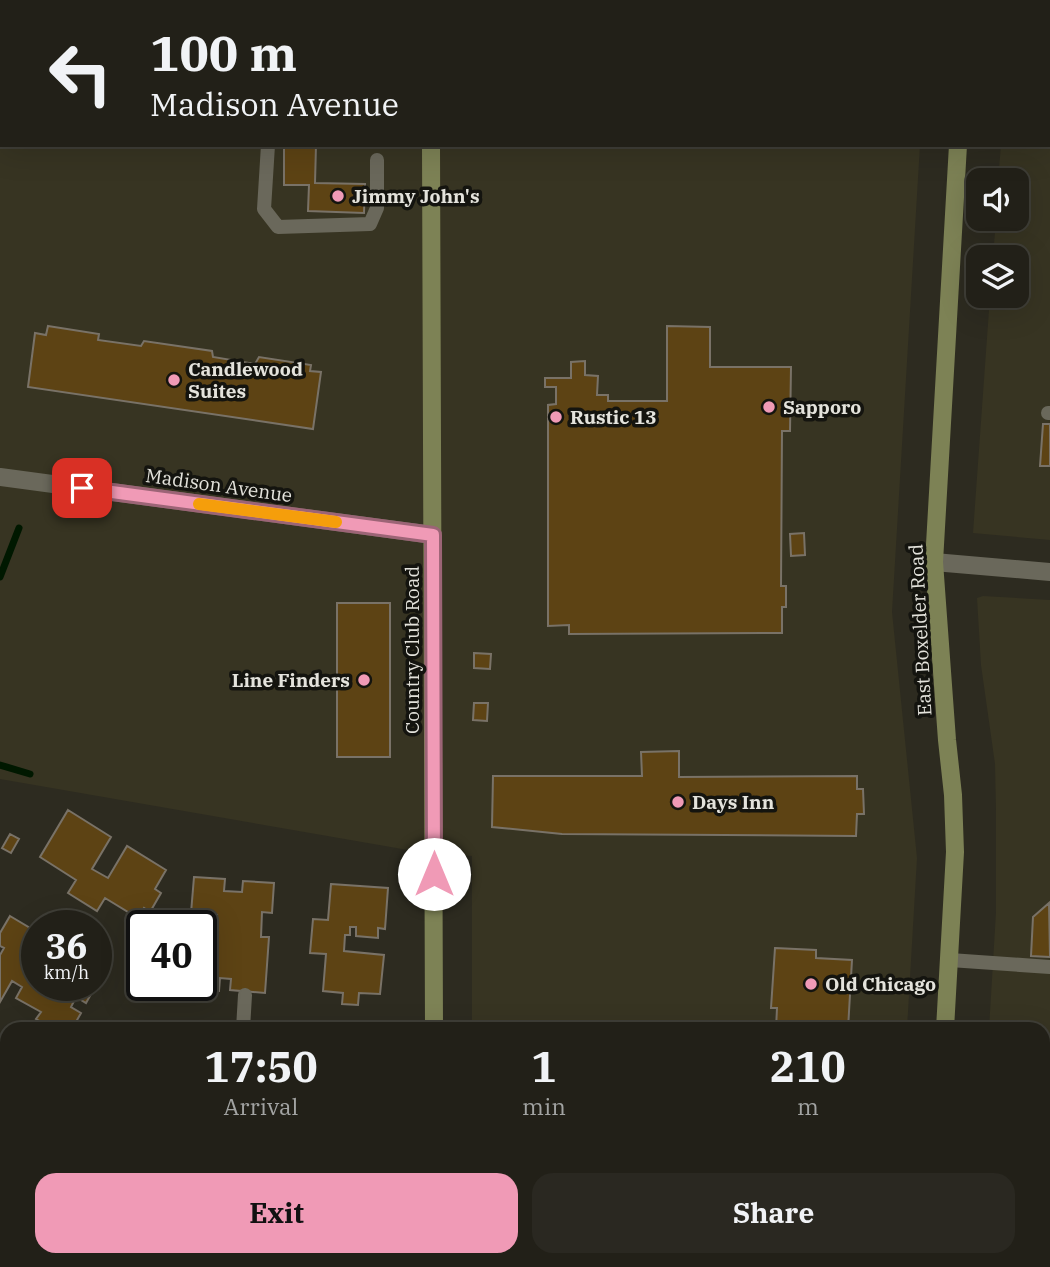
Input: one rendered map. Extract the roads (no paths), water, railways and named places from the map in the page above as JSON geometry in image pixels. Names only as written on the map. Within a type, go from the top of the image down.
[{"type":"main road","name":"Country Club Road","points":[[431,147],[434,1022]]},
{"type":"main road","name":"East Boxelder Road","points":[[946,1022],[954,841],[953,795],[934,562],[958,147]]},
{"type":"street","name":"Madison Avenue","points":[[0,477],[433,535]]},
{"type":"street","points":[[934,562],[1050,572]]},
{"type":"lane","points":[[268,147],[264,209],[278,227],[370,224],[377,208],[377,160]]},
{"type":"lane","points":[[950,960],[1050,967]]},
{"type":"lane","points":[[243,1022],[245,995]]},
{"type":"waterway","points":[[0,577],[19,528]]},
{"type":"waterway","points":[[0,765],[30,774]]},
{"type":"place","name":"Jimmy John's","points":[[338,196]]},
{"type":"place","name":"Candlewood Suites","points":[[174,380]]},
{"type":"place","name":"Sapporo","points":[[769,407]]},
{"type":"place","name":"Rustic 13","points":[[556,417]]},
{"type":"place","name":"Line Finders","points":[[364,680]]},
{"type":"place","name":"Days Inn","points":[[678,802]]},
{"type":"place","name":"Old Chicago","points":[[811,984]]}]
